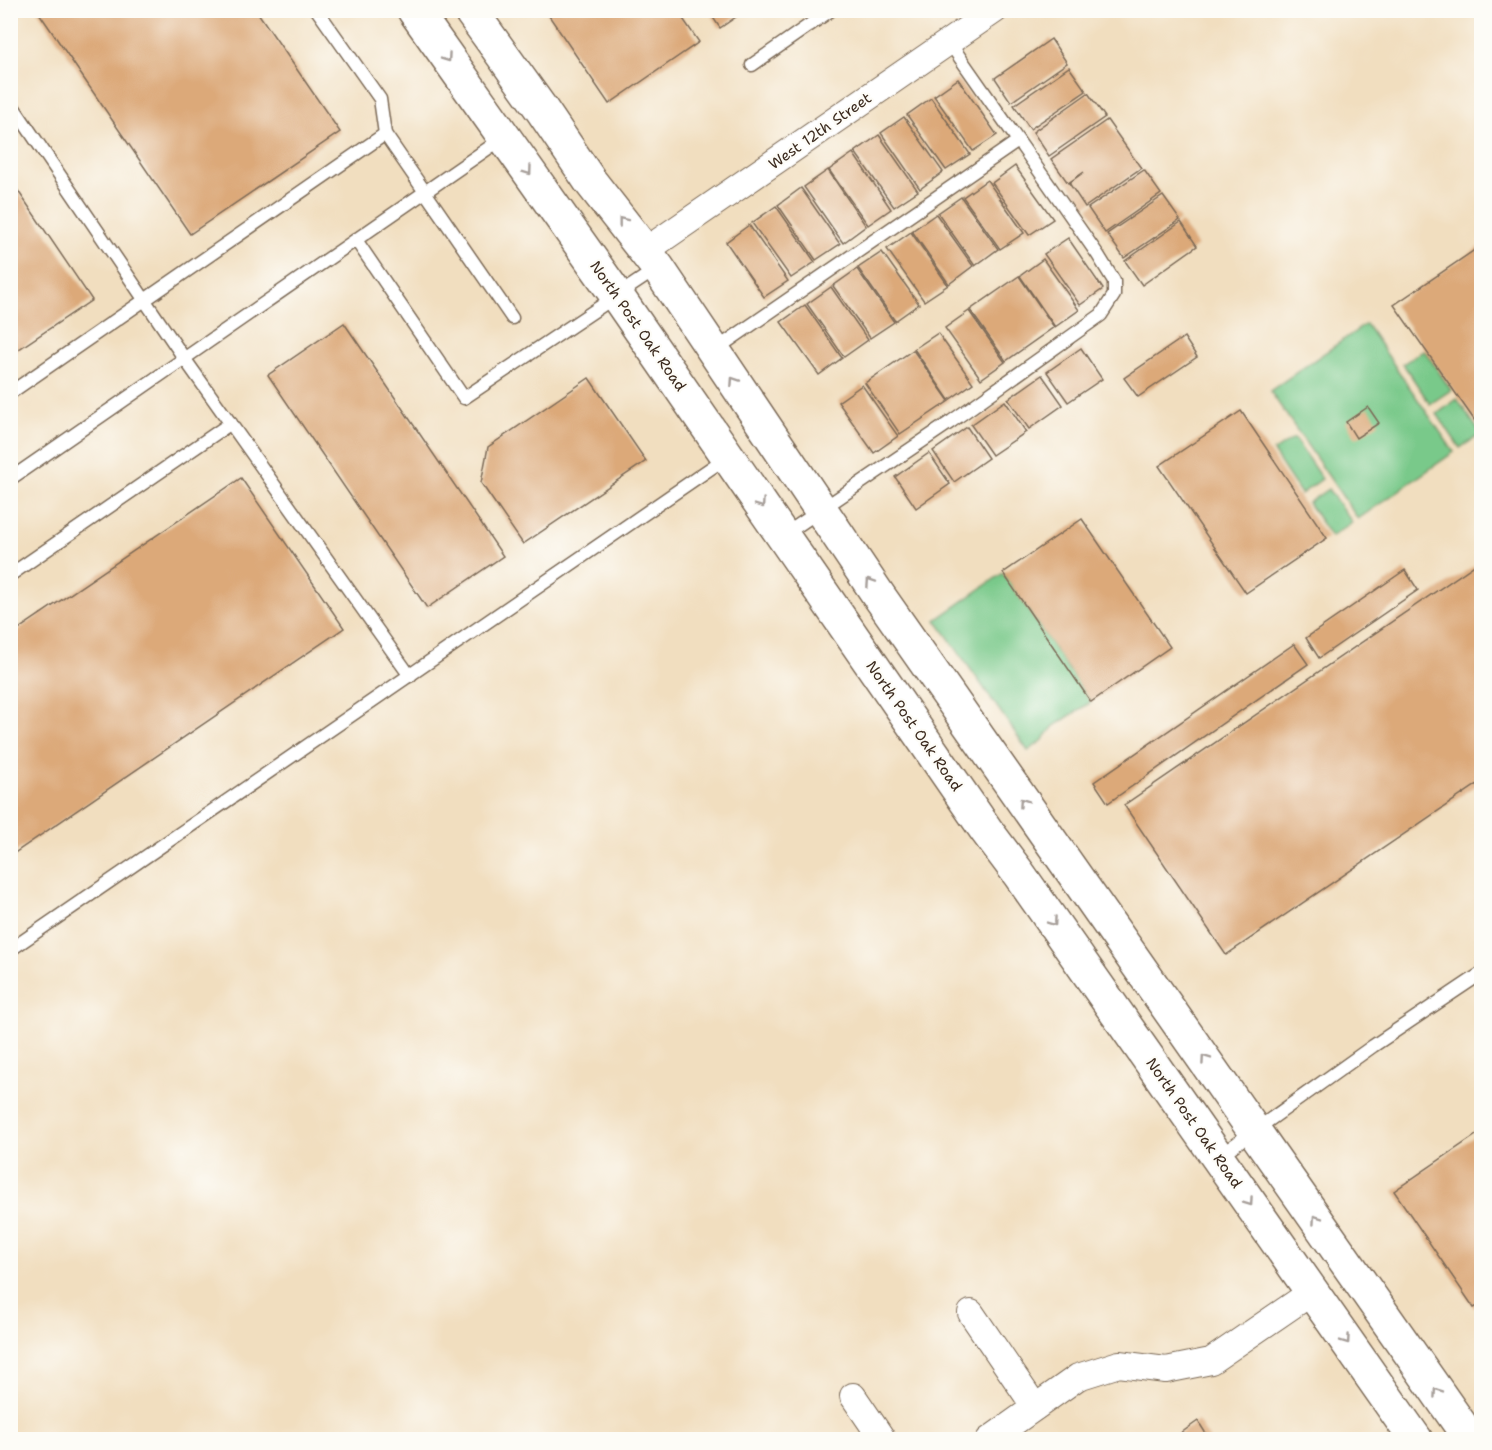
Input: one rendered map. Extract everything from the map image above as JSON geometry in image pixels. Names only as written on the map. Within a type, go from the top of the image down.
[{"type":"main road","name":"North Post Oak Road","points":[[414,10],[617,296],[986,830],[1416,1440]]},
{"type":"main road","points":[[470,10],[590,181],[652,260],[879,596],[1471,1440]]},
{"type":"street","name":"West 12th Street","points":[[652,260],[995,10]]},
{"type":"street","points":[[989,1440],[1078,1377],[1119,1364],[1166,1370],[1211,1361],[1312,1292]]},
{"type":"street","points":[[971,1313],[1035,1407]]},
{"type":"street","points":[[853,1396],[883,1440]]},
{"type":"lane","points":[[317,10],[380,99],[386,134],[512,318]]},
{"type":"lane","points":[[752,65],[831,10]]},
{"type":"lane","points":[[783,536],[1101,315],[1114,295],[1114,281],[1098,255],[949,42]]},
{"type":"lane","points":[[10,102],[184,358],[410,676]]},
{"type":"lane","points":[[10,393],[386,134]]},
{"type":"lane","points":[[10,479],[503,137]]},
{"type":"lane","points":[[714,351],[1018,141]]},
{"type":"lane","points":[[356,240],[464,398],[617,296],[652,260]]},
{"type":"lane","points":[[10,575],[231,423]]},
{"type":"lane","points":[[10,950],[728,456]]},
{"type":"lane","points":[[1218,1157],[1373,1046],[1482,973]]},
{"type":"green space","points":[[1366,324],[1454,452],[1358,519],[1270,391]]},
{"type":"green space","points":[[1424,350],[1451,390],[1430,404],[1403,364]]},
{"type":"green space","points":[[1457,399],[1481,434],[1460,448],[1437,414]]},
{"type":"green space","points":[[1294,438],[1322,479],[1301,494],[1273,452]]},
{"type":"green space","points":[[1328,489],[1352,522],[1331,537],[1308,503]]},
{"type":"green space","points":[[1003,573],[1091,702],[1054,726],[1042,741],[1028,751],[936,620]]},
{"type":"building","points":[[37,10],[256,10],[340,132],[190,234]]},
{"type":"building","points":[[545,10],[677,10],[699,42],[609,104]]},
{"type":"building","points":[[708,10],[746,10],[720,28]]},
{"type":"building","points":[[1051,39],[1067,63],[1011,102],[995,78]]},
{"type":"building","points":[[1069,67],[1086,91],[1030,129],[1014,105]]},
{"type":"building","points":[[958,79],[997,135],[973,151],[934,96]]},
{"type":"building","points":[[1088,93],[1105,117],[1049,156],[1033,132]]},
{"type":"building","points":[[931,98],[970,154],[946,170],[907,115]]},
{"type":"building","points":[[904,117],[943,172],[920,189],[881,133]]},
{"type":"building","points":[[1107,120],[1141,168],[1085,207],[1069,183],[1084,172],[1068,183],[1051,159]]},
{"type":"building","points":[[879,135],[918,191],[894,207],[855,152]]},
{"type":"building","points":[[853,153],[891,209],[868,225],[829,170]]},
{"type":"building","points":[[1015,166],[1053,219],[1029,235],[992,183]]},
{"type":"building","points":[[828,170],[866,226],[843,243],[804,187]]},
{"type":"building","points":[[1144,170],[1161,194],[1105,233],[1088,208]]},
{"type":"building","points":[[10,179],[92,300],[10,355]]},
{"type":"building","points":[[987,180],[1024,233],[1000,249],[963,197]]},
{"type":"building","points":[[801,188],[840,244],[816,260],[778,205]]},
{"type":"building","points":[[1163,196],[1180,220],[1124,258],[1107,234]]},
{"type":"building","points":[[961,197],[998,249],[975,266],[938,213]]},
{"type":"building","points":[[776,206],[815,262],[791,278],[752,223]]},
{"type":"building","points":[[936,214],[973,266],[949,284],[912,231]]},
{"type":"building","points":[[1181,222],[1197,246],[1142,285],[1125,261]]},
{"type":"building","points":[[749,225],[788,281],[764,297],[726,242]]},
{"type":"building","points":[[911,232],[948,285],[924,301],[887,249]]},
{"type":"building","points":[[1068,238],[1103,289],[1080,305],[1044,254]]},
{"type":"building","points":[[1482,245],[1482,431],[1394,305]]},
{"type":"building","points":[[882,252],[919,304],[895,321],[858,268]]},
{"type":"building","points":[[1043,259],[1079,310],[1055,327],[1020,276]]},
{"type":"building","points":[[857,269],[894,322],[870,338],[833,286]]},
{"type":"building","points":[[1019,276],[1054,327],[1006,361],[970,310]]},
{"type":"building","points":[[831,287],[868,340],[844,357],[807,304]]},
{"type":"building","points":[[805,305],[842,358],[819,375],[781,322]]},
{"type":"building","points":[[969,311],[1005,362],[981,379],[945,328]]},
{"type":"building","points":[[344,323],[503,556],[427,608],[268,375]]},
{"type":"building","points":[[938,333],[973,383],[949,400],[914,349]]},
{"type":"building","points":[[1184,337],[1197,357],[1138,397],[1124,378]]},
{"type":"building","points":[[1081,348],[1102,379],[1068,402],[1047,372]]},
{"type":"building","points":[[913,350],[949,401],[900,434],[865,383]]},
{"type":"building","points":[[1042,375],[1063,405],[1029,429],[1008,399]]},
{"type":"building","points":[[589,378],[646,461],[523,544],[481,483],[488,447]]},
{"type":"building","points":[[862,385],[898,436],[874,453],[838,402]]},
{"type":"building","points":[[1005,401],[1026,432],[992,455],[971,425]]},
{"type":"building","points":[[1368,407],[1379,423],[1356,438],[1346,422]]},
{"type":"building","points":[[1241,411],[1327,538],[1246,593],[1159,466]]},
{"type":"building","points":[[967,427],[988,458],[954,482],[933,451]]},
{"type":"building","points":[[929,453],[950,484],[916,508],[895,477]]},
{"type":"building","points":[[241,478],[344,628],[10,856],[10,635]]},
{"type":"building","points":[[1082,519],[1170,647],[1091,702],[1003,573]]},
{"type":"building","points":[[1482,560],[1482,781],[1226,955],[1124,805]]},
{"type":"building","points":[[1405,570],[1418,590],[1319,658],[1306,638]]},
{"type":"building","points":[[1294,644],[1308,664],[1108,803],[1094,782]]},
{"type":"building","points":[[1482,1131],[1482,1304],[1474,1308],[1394,1191]]},
{"type":"building","points":[[1198,1421],[1210,1440],[1171,1440]]}]
